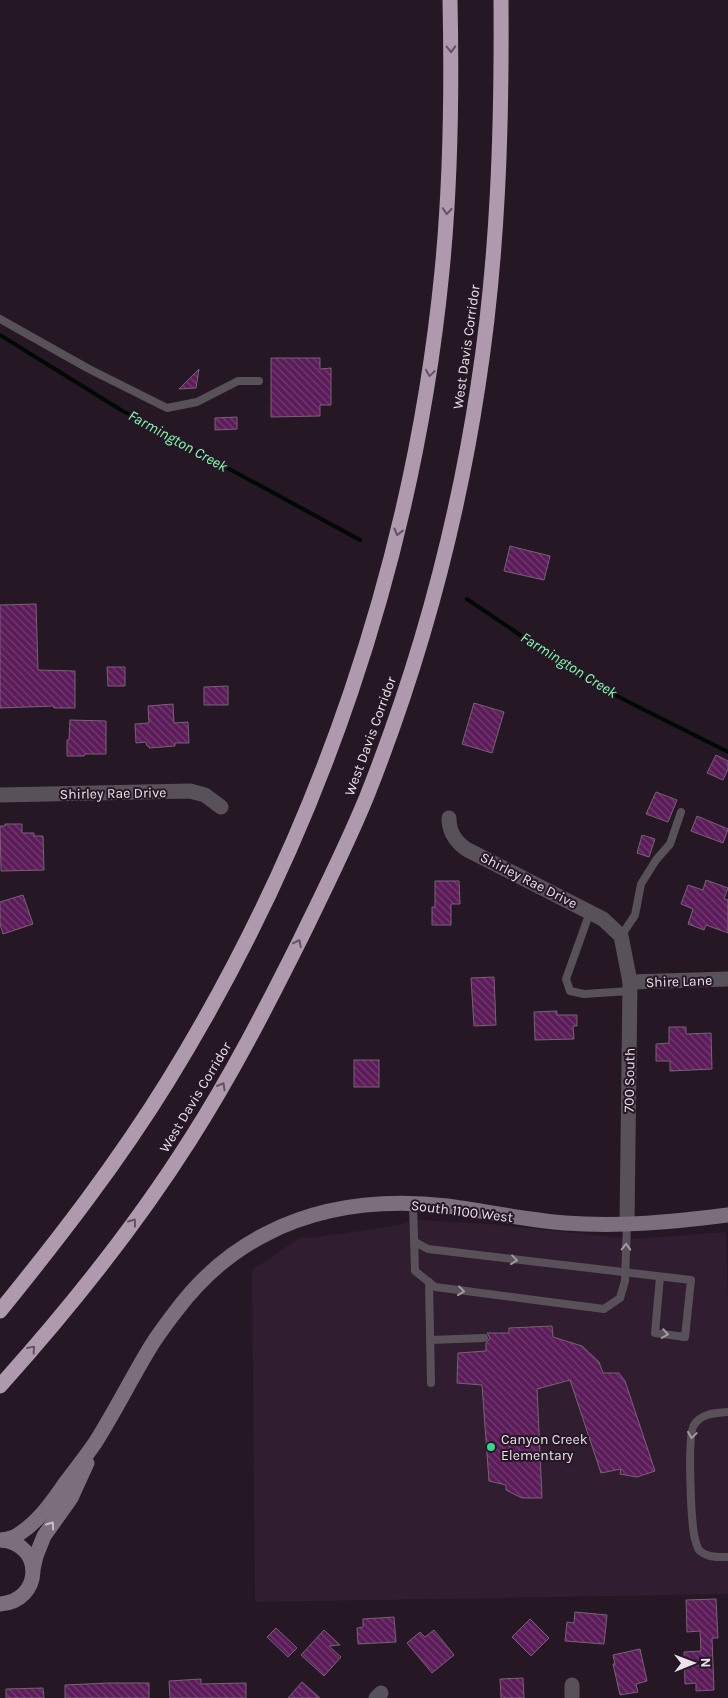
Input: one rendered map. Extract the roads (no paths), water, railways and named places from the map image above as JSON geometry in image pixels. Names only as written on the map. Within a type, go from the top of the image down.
[{"type":"highway","points":[[0,1311],[66,1228],[134,1132],[166,1083],[220,991],[264,907],[297,832],[323,769],[357,673],[399,529],[420,430],[436,330],[450,155],[452,96],[450,0]]},
{"type":"highway","name":"West Davis Corridor","points":[[0,1386],[51,1328],[127,1231],[214,1101],[260,1017],[332,875],[386,746],[419,643],[447,540],[468,446],[478,387],[497,221],[502,91],[500,0]]},
{"type":"street","name":"Shirley Rae Drive","points":[[0,795],[190,791],[205,795],[220,808]]},
{"type":"street","name":"Shirley Rae Drive","points":[[449,818],[452,834],[466,849],[603,919],[621,936]]},
{"type":"street","name":"700 South","points":[[621,936],[630,986],[627,1224]]},
{"type":"street","name":"Shire Lane","points":[[630,986],[728,979]]},
{"type":"street","name":"South 1100 West","points":[[1,1540],[20,1534],[52,1502],[94,1443],[166,1323],[204,1279],[232,1255],[265,1234],[318,1213],[361,1205],[413,1204],[446,1206],[542,1221],[591,1224],[665,1222],[728,1215]]},
{"type":"street","name":"South 1100 West","points":[[0,1604],[8,1604],[22,1597],[31,1584],[36,1556],[44,1536],[78,1485],[94,1443]]},
{"type":"street","points":[[1,1540],[10,1541],[23,1549],[32,1562],[33,1569]]},
{"type":"lane","points":[[0,319],[89,369],[167,408],[197,402],[238,381],[259,381]]},
{"type":"lane","points":[[621,936],[635,915],[642,884],[656,860],[670,844],[681,812]]},
{"type":"lane","points":[[590,912],[566,980],[570,991],[584,994],[630,986]]},
{"type":"lane","points":[[413,1204],[415,1271],[435,1287],[604,1309],[620,1298],[625,1281],[627,1224]]},
{"type":"lane","points":[[415,1242],[428,1249],[691,1280],[685,1337],[655,1333],[660,1277]]},
{"type":"lane","points":[[429,1282],[431,1383]]},
{"type":"lane","points":[[430,1340],[484,1338]]},
{"type":"lane","points":[[728,1412],[708,1414],[694,1425],[691,1432],[690,1451],[695,1541],[698,1548],[706,1554],[713,1557],[728,1557]]},
{"type":"waterway","name":"Farmington Creek","points":[[0,335],[121,410],[360,540]]},
{"type":"waterway","name":"Farmington Creek","points":[[467,599],[591,683],[728,752]]},
{"type":"place","name":"Canyon Creek Elementary","points":[[491,1447]]}]
